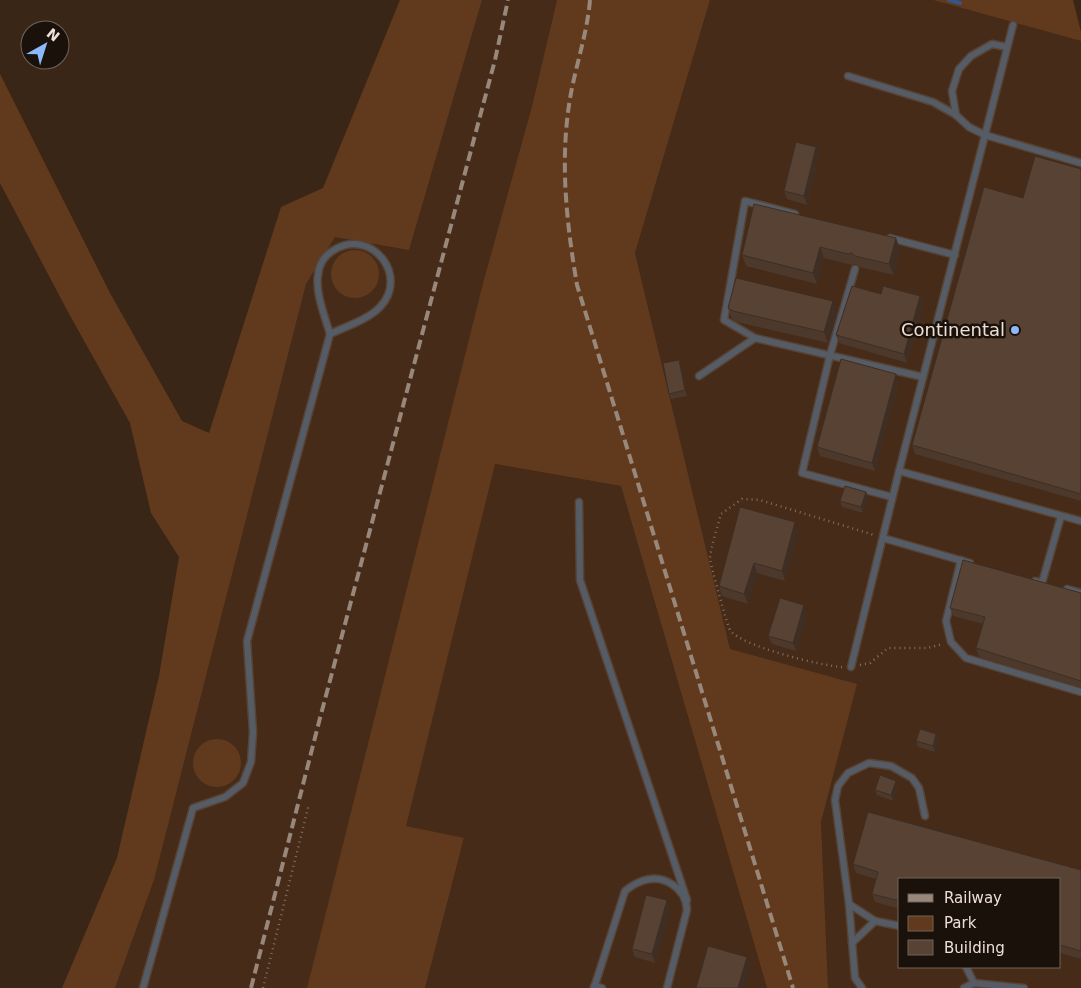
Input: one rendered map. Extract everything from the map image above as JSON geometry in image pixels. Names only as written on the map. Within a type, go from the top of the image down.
[{"type":"lane","points":[[851,667],[892,497],[1013,25]]},
{"type":"lane","points":[[956,115],[952,91],[959,69],[971,56],[992,44],[1007,47]]},
{"type":"lane","points":[[848,76],[933,102],[956,115],[969,128],[985,136],[1081,163]]},
{"type":"lane","points":[[802,216],[745,201],[724,320],[755,338],[923,377]]},
{"type":"lane","points":[[879,235],[955,255]]},
{"type":"lane","points":[[143,988],[193,808],[225,797],[243,783],[251,762],[253,732],[247,641],[330,334],[318,289],[317,280],[321,264],[332,251],[347,244],[372,249],[385,261],[388,268],[391,277],[389,294],[385,302],[372,314],[330,334]]},
{"type":"lane","points":[[855,269],[830,354],[802,474],[892,497]]},
{"type":"lane","points":[[699,376],[755,338]]},
{"type":"lane","points":[[899,471],[1081,521]]},
{"type":"lane","points":[[579,502],[580,580],[687,900],[688,910],[666,988]]},
{"type":"lane","points":[[1042,583],[1061,516]]},
{"type":"lane","points":[[883,538],[979,565]]},
{"type":"lane","points":[[961,560],[946,621],[951,642],[966,658],[1081,692]]},
{"type":"lane","points":[[1024,578],[1050,585]]},
{"type":"lane","points":[[1058,587],[1081,593]]},
{"type":"lane","points":[[862,988],[855,978],[835,800],[838,786],[848,773],[869,763],[890,766],[912,778],[919,788],[925,816]]},
{"type":"lane","points":[[602,988],[594,987],[625,891],[643,880],[659,879],[671,883],[680,890],[687,900]]},
{"type":"lane","points":[[848,904],[875,921],[898,926]]},
{"type":"lane","points":[[852,943],[875,921]]},
{"type":"lane","points":[[966,968],[974,983]]},
{"type":"lane","points":[[964,988],[974,983],[1024,988]]},
{"type":"path","points":[[883,538],[760,500],[742,499],[721,514],[710,558],[730,631],[746,641],[769,650],[828,666],[851,667],[870,663],[888,648],[926,648],[951,642]]},
{"type":"path","points":[[263,988],[309,804]]},
{"type":"shaded area","points":[[482,0],[557,0],[532,106],[483,283],[307,988],[115,988],[154,880],[306,284],[335,236],[409,249]]},
{"type":"shaded area","points":[[710,0],[933,0],[1081,41],[1081,988],[828,988],[821,822],[856,684],[730,649],[635,253]]},
{"type":"shaded area","points":[[494,464],[621,486],[767,988],[425,988],[464,839],[405,826]]},
{"type":"green space","points":[[400,0],[482,0],[409,250],[335,237],[306,284],[154,880],[115,988],[62,988],[117,858],[159,676],[179,557],[151,513],[130,423],[68,312],[0,183],[0,74],[110,293],[182,421],[209,433],[281,207],[323,188]]},
{"type":"green space","points":[[557,0],[710,0],[635,253],[730,649],[857,684],[821,822],[828,988],[767,988],[621,486],[495,464],[406,826],[464,838],[425,988],[307,988],[483,283],[532,106]]},
{"type":"green space","points":[[933,0],[1073,0],[1081,32],[1081,41]]},
{"type":"green space","points":[[350,250],[360,250],[372,257],[379,269],[379,279],[372,291],[360,298],[350,298],[342,294],[335,287],[331,279],[331,269],[335,261],[342,254]]},
{"type":"green space","points":[[212,739],[222,739],[234,746],[241,758],[241,768],[234,780],[222,787],[212,787],[204,783],[197,776],[193,768],[193,758],[197,750],[204,743]]},
{"type":"building","points":[[796,142],[816,147],[804,196],[784,191]]},
{"type":"building","name":"Continental","points":[[1035,156],[1081,169],[1081,494],[912,445],[984,187],[1023,198]]},
{"type":"building","points":[[754,204],[896,238],[889,264],[855,256],[852,253],[848,254],[820,247],[813,273],[742,255]]},
{"type":"building","points":[[736,278],[833,301],[824,332],[733,311],[728,308]]},
{"type":"building","points":[[852,286],[881,294],[883,286],[920,296],[904,354],[836,335]]},
{"type":"building","points":[[841,359],[896,374],[872,463],[817,447]]},
{"type":"building","points":[[679,360],[685,390],[669,394],[663,363]]},
{"type":"building","points":[[845,486],[866,492],[861,507],[840,501]]},
{"type":"building","points":[[740,507],[795,522],[782,571],[754,563],[744,594],[719,586]]},
{"type":"building","points":[[963,560],[1081,593],[1081,681],[976,648],[985,617],[950,608]]},
{"type":"building","points":[[780,598],[804,605],[793,643],[768,636]]},
{"type":"building","points":[[920,729],[936,734],[933,746],[916,741]]},
{"type":"building","points":[[880,775],[896,781],[891,795],[875,790]]},
{"type":"building","points":[[868,812],[1081,870],[1081,951],[1061,945],[1061,878],[898,878],[898,900],[872,894],[878,872],[853,864]]},
{"type":"building","points":[[646,895],[667,900],[652,954],[632,949]]},
{"type":"building","points":[[708,946],[747,957],[738,988],[696,988]]},
{"type":"waterway","points":[[949,0],[960,3]]},
{"type":"railway","points":[[251,988],[320,718],[495,60],[508,0]]},
{"type":"railway","points":[[590,0],[566,128],[566,196],[570,241],[577,285],[793,988]]},
{"type":"place","name":"Continental","points":[[1015,330]]}]
